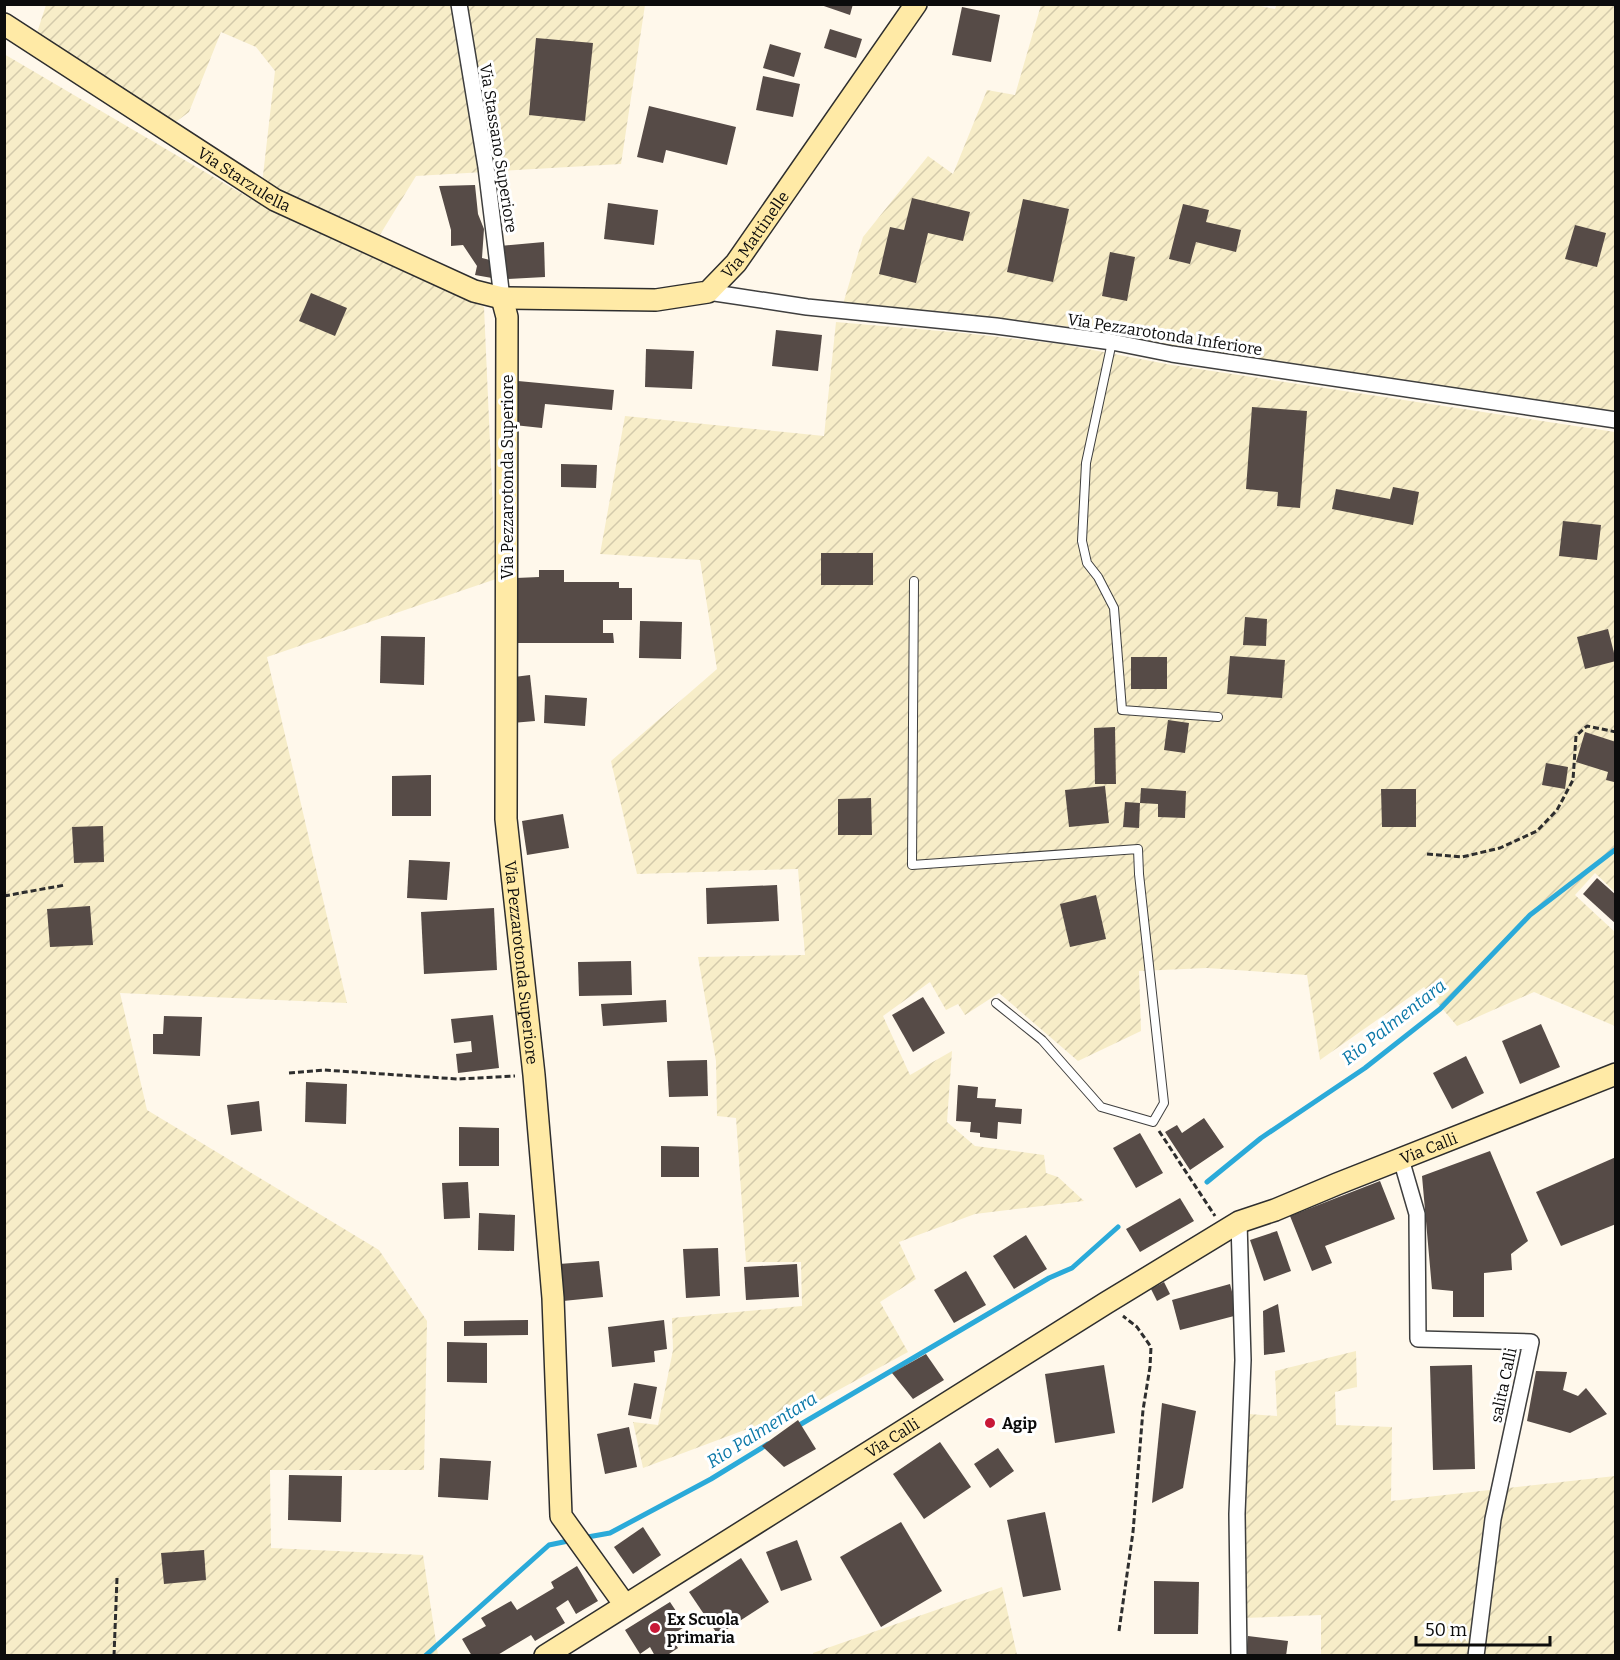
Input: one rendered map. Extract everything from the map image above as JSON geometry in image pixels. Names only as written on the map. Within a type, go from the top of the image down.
[{"type":"street","name":"Via Stassano Superiore","points":[[459,4],[486,167],[502,298]]},
{"type":"street","name":"Via Mattinelle","points":[[502,298],[656,300],[708,292],[736,262],[916,4]]},
{"type":"street","name":"Via Starzulella","points":[[4,24],[275,200],[474,291],[502,298]]},
{"type":"street","name":"Via Pezzarotonda Inferiore","points":[[708,292],[807,307],[996,326],[1112,342],[1172,354],[1616,420]]},
{"type":"street","name":"Via Pezzarotonda Superiore","points":[[502,298],[507,317],[506,819],[534,1075],[553,1298],[561,1516],[625,1605]]},
{"type":"street","name":"Via Calli","points":[[544,1656],[1232,1226],[1616,1074]]},
{"type":"street","name":"salita Calli","points":[[1401,1159],[1417,1214],[1418,1339],[1531,1342],[1493,1519],[1476,1656]]},
{"type":"street","points":[[1232,1226],[1243,1360],[1237,1514],[1239,1656]]},
{"type":"lane","points":[[1112,342],[1086,463],[1082,541],[1087,563],[1098,577],[1114,608],[1122,710],[1218,717]]},
{"type":"lane","points":[[914,581],[912,865],[1138,849],[1138,874],[1164,1103],[1153,1122],[1101,1107],[1042,1040],[996,1003]]},
{"type":"path","points":[[1427,854],[1462,857],[1500,848],[1537,831],[1557,810],[1573,780],[1578,732],[1587,726],[1616,732]]},
{"type":"path","points":[[4,896],[65,885]]},
{"type":"path","points":[[289,1073],[324,1070],[458,1079],[534,1075]]},
{"type":"path","points":[[1153,1122],[1232,1226]]},
{"type":"path","points":[[1106,1303],[1137,1327],[1151,1347],[1143,1410],[1133,1532],[1119,1631]]},
{"type":"path","points":[[114,1656],[117,1578]]},
{"type":"shaded area","points":[[1251,4],[1275,9],[1277,4],[1615,5],[1615,414],[1175,346],[1064,326],[965,314],[843,304],[863,237],[928,156],[953,174],[987,90],[1015,95],[1041,5]]},
{"type":"shaded area","points":[[46,5],[645,5],[621,164],[416,176],[378,238],[262,184],[275,71],[256,47],[221,32],[189,112],[173,124],[36,36]]},
{"type":"shaded area","points":[[4,54],[251,199],[484,307],[496,579],[267,657],[347,1003],[120,993],[147,1110],[379,1250],[427,1321],[424,1470],[270,1470],[271,1548],[423,1555],[438,1655],[5,1655]]},
{"type":"shaded area","points":[[836,322],[1061,344],[1172,365],[1615,432],[1615,892],[1595,873],[1575,895],[1615,932],[1615,1026],[1534,992],[1457,1026],[1424,987],[1320,1060],[1307,975],[1207,968],[1139,971],[1141,1031],[1078,1061],[999,993],[965,1015],[958,1004],[946,1010],[930,982],[883,1016],[910,1075],[952,1051],[947,1122],[975,1146],[1044,1155],[1046,1173],[1058,1177],[1084,1201],[975,1214],[899,1242],[916,1279],[880,1302],[908,1352],[811,1405],[643,1468],[633,1422],[658,1425],[673,1350],[672,1318],[802,1306],[801,1262],[746,1262],[736,1118],[717,1116],[716,1061],[698,957],[805,955],[798,869],[637,874],[611,761],[717,669],[700,560],[600,554],[625,416],[824,436]]},
{"type":"shaded area","points":[[1356,1351],[1357,1387],[1335,1392],[1336,1425],[1392,1427],[1391,1501],[1615,1476],[1615,1655],[1321,1655],[1321,1615],[1243,1618],[1249,1414],[1277,1416],[1275,1371]]},
{"type":"shaded area","points":[[1002,1587],[1017,1655],[813,1655],[813,1653]]},
{"type":"building","points":[[818,4],[853,4],[850,15]]},
{"type":"building","points":[[962,7],[1000,15],[991,62],[952,55]]},
{"type":"building","points":[[830,29],[862,39],[856,58],[824,48]]},
{"type":"building","points":[[536,38],[593,43],[585,121],[529,115]]},
{"type":"building","points":[[770,44],[801,53],[794,77],[763,68]]},
{"type":"building","points":[[763,76],[800,84],[793,117],[756,110]]},
{"type":"building","points":[[649,106],[736,127],[727,165],[666,150],[663,163],[637,157]]},
{"type":"building","points":[[475,185],[478,214],[484,229],[482,258],[494,261],[492,278],[475,275],[477,266],[463,245],[451,246],[451,230],[439,186]]},
{"type":"building","points":[[912,198],[970,212],[963,241],[928,233],[916,283],[879,274],[890,227],[904,230]]},
{"type":"building","points":[[1023,199],[1069,209],[1053,282],[1007,272]]},
{"type":"building","points":[[608,203],[658,210],[654,245],[604,239]]},
{"type":"building","points":[[1183,204],[1209,210],[1206,222],[1241,230],[1236,252],[1196,242],[1190,264],[1169,259]]},
{"type":"building","points":[[1575,225],[1606,233],[1597,267],[1565,259]]},
{"type":"building","points":[[544,242],[545,277],[506,279],[500,246]]},
{"type":"building","points":[[1110,252],[1135,257],[1127,301],[1102,296]]},
{"type":"building","points":[[311,293],[347,308],[335,336],[299,321]]},
{"type":"building","points":[[776,330],[822,335],[818,371],[772,366]]},
{"type":"building","points":[[646,349],[694,351],[692,389],[645,387]]},
{"type":"building","points":[[518,381],[614,390],[612,410],[545,404],[542,428],[514,425]]},
{"type":"building","points":[[1252,407],[1307,411],[1300,508],[1277,506],[1278,492],[1246,489]]},
{"type":"building","points":[[561,464],[597,465],[596,488],[561,487]]},
{"type":"building","points":[[1393,487],[1419,492],[1413,525],[1332,509],[1336,489],[1390,499]]},
{"type":"building","points":[[1563,521],[1601,525],[1597,560],[1559,556]]},
{"type":"building","points":[[821,553],[873,553],[873,585],[821,585]]},
{"type":"building","points":[[539,570],[564,570],[564,582],[619,582],[619,588],[632,588],[632,620],[603,620],[603,633],[613,633],[614,643],[517,643],[516,578],[539,577]]},
{"type":"building","points":[[1245,617],[1267,619],[1266,646],[1243,645]]},
{"type":"building","points":[[640,621],[682,622],[681,659],[639,658]]},
{"type":"building","points":[[1608,629],[1616,661],[1585,669],[1577,637]]},
{"type":"building","points":[[381,636],[425,637],[424,685],[380,683]]},
{"type":"building","points":[[1230,656],[1285,660],[1282,698],[1227,694]]},
{"type":"building","points":[[1131,657],[1167,657],[1167,689],[1131,689]]},
{"type":"building","points":[[530,675],[535,721],[512,723],[507,678]]},
{"type":"building","points":[[545,695],[587,698],[585,726],[544,723]]},
{"type":"building","points":[[1168,720],[1189,723],[1185,753],[1164,750]]},
{"type":"building","points":[[1115,727],[1116,784],[1095,784],[1094,728]]},
{"type":"building","points":[[1585,732],[1616,742],[1614,782],[1606,780],[1608,772],[1576,762]]},
{"type":"building","points":[[1546,763],[1568,767],[1565,789],[1542,785]]},
{"type":"building","points":[[431,775],[431,816],[392,816],[392,776]]},
{"type":"building","points":[[1105,786],[1109,823],[1069,827],[1065,790]]},
{"type":"building","points":[[1141,788],[1186,791],[1185,818],[1158,817],[1158,804],[1140,803]]},
{"type":"building","points":[[1381,789],[1416,789],[1416,827],[1382,827]]},
{"type":"building","points":[[871,798],[872,835],[838,835],[838,799]]},
{"type":"building","points":[[1125,802],[1140,803],[1139,828],[1123,827]]},
{"type":"building","points":[[563,814],[569,848],[527,855],[522,821]]},
{"type":"building","points":[[103,826],[104,862],[74,863],[72,827]]},
{"type":"building","points":[[409,860],[450,862],[447,900],[407,898]]},
{"type":"building","points":[[1597,878],[1616,895],[1616,924],[1583,894]]},
{"type":"building","points":[[777,885],[779,921],[707,924],[706,888]]},
{"type":"building","points":[[1096,895],[1106,939],[1070,947],[1060,904]]},
{"type":"building","points":[[90,906],[93,945],[50,947],[47,909]]},
{"type":"building","points":[[494,908],[497,970],[424,974],[421,912]]},
{"type":"building","points":[[631,961],[632,995],[579,996],[578,962]]},
{"type":"building","points":[[923,997],[945,1033],[913,1052],[892,1015]]},
{"type":"building","points":[[666,1000],[667,1022],[603,1026],[601,1004]]},
{"type":"building","points":[[493,1015],[499,1068],[458,1073],[456,1054],[472,1052],[471,1041],[454,1043],[451,1019]]},
{"type":"building","points":[[164,1016],[202,1017],[200,1056],[153,1054],[153,1034],[163,1034]]},
{"type":"building","points":[[1541,1024],[1560,1067],[1520,1084],[1502,1041]]},
{"type":"building","points":[[1466,1056],[1484,1093],[1452,1109],[1433,1073]]},
{"type":"building","points":[[707,1060],[708,1096],[669,1097],[667,1061]]},
{"type":"building","points":[[306,1082],[347,1084],[346,1124],[305,1122]]},
{"type":"building","points":[[958,1085],[978,1087],[977,1098],[996,1099],[995,1107],[1022,1109],[1021,1124],[998,1122],[997,1139],[980,1137],[980,1133],[970,1132],[971,1122],[956,1121]]},
{"type":"building","points":[[259,1101],[262,1131],[231,1135],[227,1105]]},
{"type":"building","points":[[1204,1118],[1224,1147],[1190,1170],[1165,1132],[1177,1125],[1182,1133]]},
{"type":"building","points":[[459,1127],[499,1128],[499,1166],[459,1166]]},
{"type":"building","points":[[1140,1133],[1163,1173],[1136,1188],[1113,1148]]},
{"type":"building","points":[[661,1146],[699,1147],[699,1177],[661,1177]]},
{"type":"building","points":[[1490,1151],[1528,1241],[1511,1254],[1512,1270],[1484,1273],[1484,1317],[1453,1317],[1453,1291],[1432,1289],[1422,1176]]},
{"type":"building","points":[[1616,1157],[1616,1224],[1561,1246],[1536,1192]]},
{"type":"building","points":[[1380,1181],[1395,1219],[1325,1246],[1332,1263],[1312,1271],[1290,1216]]},
{"type":"building","points":[[468,1182],[470,1218],[444,1219],[442,1183]]},
{"type":"building","points":[[1180,1198],[1194,1221],[1140,1252],[1126,1229]]},
{"type":"building","points":[[479,1213],[515,1215],[514,1251],[478,1250]]},
{"type":"building","points":[[1277,1231],[1291,1271],[1264,1281],[1250,1240]]},
{"type":"building","points":[[1026,1235],[1047,1269],[1014,1289],[993,1256]]},
{"type":"building","points":[[718,1248],[720,1296],[686,1298],[683,1249]]},
{"type":"building","points":[[599,1261],[603,1297],[563,1301],[559,1264]]},
{"type":"building","points":[[797,1264],[799,1297],[746,1300],[744,1267]]},
{"type":"building","points":[[966,1271],[986,1305],[954,1323],[934,1290]]},
{"type":"building","points":[[1164,1282],[1170,1294],[1157,1301],[1151,1289]]},
{"type":"building","points":[[1230,1284],[1238,1315],[1180,1330],[1172,1300]]},
{"type":"building","points":[[1278,1304],[1285,1352],[1264,1355],[1263,1311]]},
{"type":"building","points":[[528,1320],[528,1335],[464,1336],[464,1321]]},
{"type":"building","points":[[664,1320],[667,1349],[654,1351],[655,1362],[612,1367],[608,1327]]},
{"type":"building","points":[[447,1342],[487,1343],[487,1383],[447,1382]]},
{"type":"building","points":[[926,1354],[944,1380],[913,1399],[892,1373]]},
{"type":"building","points":[[1104,1365],[1115,1433],[1055,1443],[1045,1374]]},
{"type":"building","points":[[1472,1365],[1475,1469],[1433,1470],[1430,1366]]},
{"type":"building","points":[[1536,1371],[1567,1372],[1563,1390],[1578,1396],[1586,1388],[1607,1414],[1570,1433],[1527,1421]]},
{"type":"building","points":[[634,1383],[657,1387],[651,1419],[628,1415]]},
{"type":"building","points":[[1162,1403],[1196,1411],[1183,1488],[1152,1503]]},
{"type":"building","points":[[798,1420],[816,1449],[784,1467],[762,1446]]},
{"type":"building","points":[[629,1427],[637,1467],[605,1474],[597,1434]]},
{"type":"building","points":[[940,1442],[971,1487],[924,1519],[893,1474]]},
{"type":"building","points":[[998,1448],[1014,1471],[990,1488],[974,1464]]},
{"type":"building","points":[[440,1458],[491,1461],[488,1500],[438,1497]]},
{"type":"building","points":[[289,1475],[342,1476],[341,1522],[288,1520]]},
{"type":"building","points":[[1045,1512],[1061,1590],[1023,1597],[1007,1520]]},
{"type":"building","points":[[901,1522],[942,1591],[881,1627],[840,1557]]},
{"type":"building","points":[[643,1527],[661,1555],[633,1574],[614,1547]]},
{"type":"building","points":[[797,1540],[812,1580],[781,1591],[766,1552]]},
{"type":"building","points":[[204,1550],[206,1580],[164,1584],[161,1553]]},
{"type":"building","points":[[741,1558],[769,1602],[718,1635],[689,1592]]},
{"type":"building","points":[[577,1566],[598,1601],[576,1614],[568,1600],[556,1608],[565,1623],[535,1641],[531,1635],[496,1656],[472,1656],[462,1639],[486,1626],[481,1618],[511,1601],[517,1610],[554,1588],[551,1582]]},
{"type":"building","points":[[1154,1581],[1199,1582],[1198,1634],[1154,1634]]},
{"type":"building","name":"Ex Scuola primaria","points":[[670,1602],[686,1626],[670,1636],[678,1648],[666,1656],[655,1656],[650,1647],[640,1654],[625,1630]]},
{"type":"building","points":[[1248,1636],[1288,1641],[1286,1656],[1246,1656]]},
{"type":"waterway","name":"Rio Palmentara","points":[[1207,1182],[1261,1138],[1365,1068],[1440,1009],[1530,915],[1616,849]]},
{"type":"waterway","name":"Rio Palmentara","points":[[796,1427],[1049,1278],[1072,1268],[1118,1227]]},
{"type":"waterway","name":"Rio Palmentara","points":[[582,1538],[610,1533],[711,1479],[768,1444]]},
{"type":"waterway","name":"Rio Palmentara","points":[[425,1656],[549,1545],[573,1540]]},
{"type":"place","name":"Agip","points":[[990,1423]]},
{"type":"place","name":"Ex Scuola primaria","points":[[655,1628]]}]
